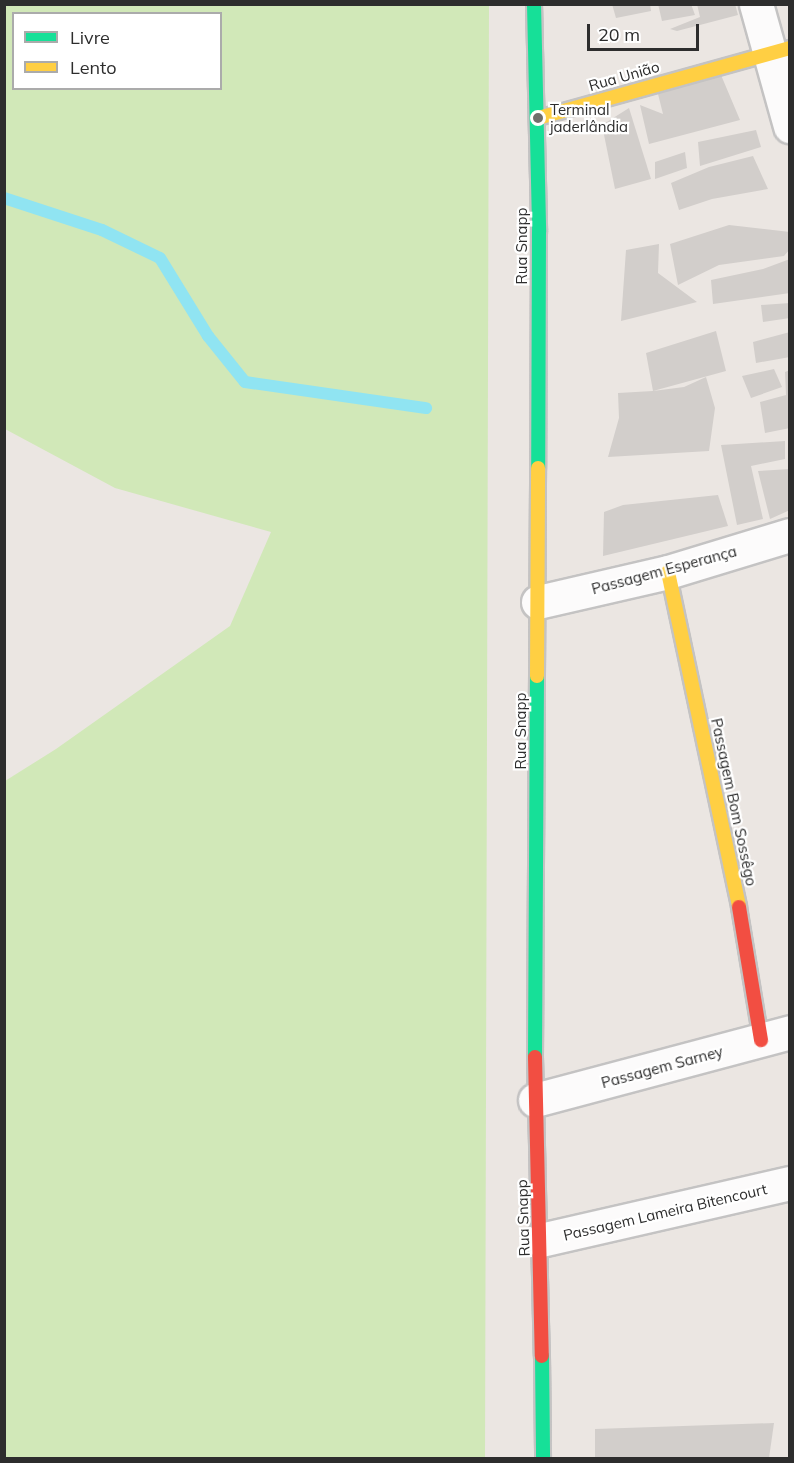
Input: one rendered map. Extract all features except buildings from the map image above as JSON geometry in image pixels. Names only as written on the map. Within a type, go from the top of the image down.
[{"type":"main road","name":"Rua Snapp","points":[[534,4],[538,118],[535,1101],[541,1240],[543,1458]]},
{"type":"main road","name":"Rua União","points":[[538,118],[780,50]]},
{"type":"main road","name":"Passagem Bom Sossêgo","points":[[668,572],[735,882],[775,1036]]},
{"type":"street","points":[[756,4],[780,50],[789,126]]},
{"type":"street","name":"Passagem Esperança","points":[[538,602],[668,572],[789,535]]},
{"type":"street","name":"Passagem Sarney","points":[[535,1101],[775,1036]]},
{"type":"street","name":"Passagem Lameira Bitencourt","points":[[541,1240],[789,1184]]},
{"type":"green space","points":[[5,4],[489,5],[485,1458],[5,1458],[5,781],[56,749],[230,626],[271,532],[115,488],[5,429]]},
{"type":"waterway","points":[[4,198],[102,230],[160,258],[208,336],[245,382],[426,408]]},
{"type":"traffic: fast","points":[[534,4],[539,232],[538,468]]},
{"type":"traffic: fast","points":[[535,1057],[537,676]]},
{"type":"traffic: fast","points":[[542,1356],[543,1458]]},
{"type":"traffic: slow","points":[[538,118],[790,48]]},
{"type":"traffic: slow","points":[[537,676],[538,468]]},
{"type":"traffic: slow","points":[[668,572],[739,907]]},
{"type":"traffic: jam","points":[[739,907],[761,1040]]},
{"type":"traffic: jam","points":[[535,1057],[542,1356]]},
{"type":"place","name":"Terminal jaderlândia","points":[[538,118]]}]
